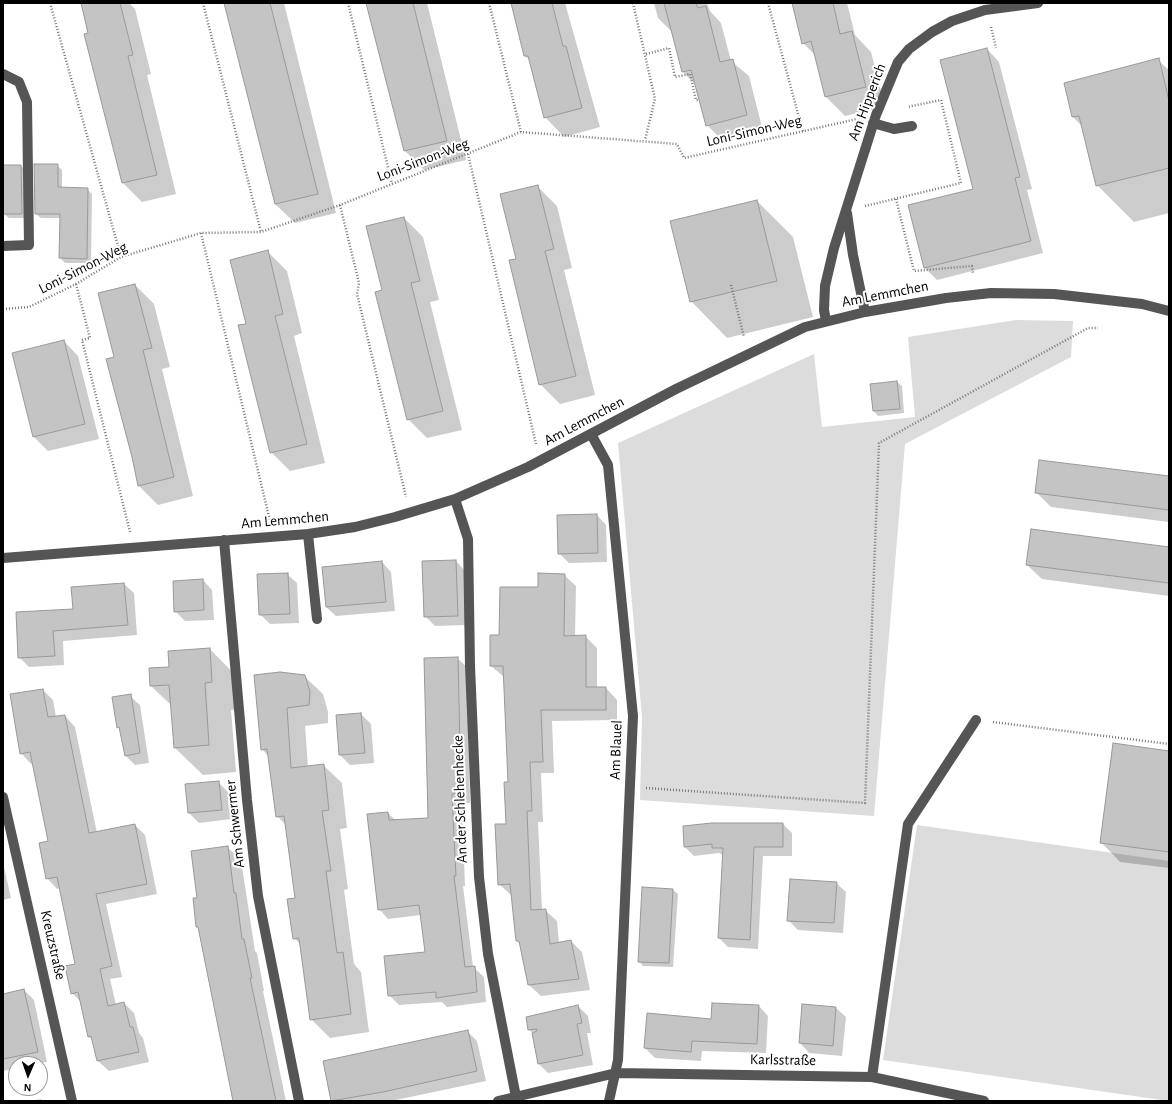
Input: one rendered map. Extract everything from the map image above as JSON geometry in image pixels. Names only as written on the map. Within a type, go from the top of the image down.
[{"type":"street","name":"Am Hipperich","points":[[826,321],[824,310],[828,271],[873,124],[890,78],[898,62],[909,49],[932,32],[983,6],[1038,3]]},
{"type":"street","points":[[3,74],[19,82],[27,102],[29,245],[3,246]]},
{"type":"street","points":[[873,124],[894,129],[912,126]]},
{"type":"street","name":"Am Hipperich","points":[[847,211],[853,254],[865,312]]},
{"type":"street","name":"Am Lemmchen","points":[[3,558],[308,534],[355,527],[395,518],[455,499],[528,467],[742,356],[804,327],[865,312],[916,302],[991,293],[1054,294],[1134,303],[1169,311]]},
{"type":"street","name":"Am Blauel","points":[[591,434],[608,465],[633,716],[616,1073]]},
{"type":"street","name":"An der Schlehenhecke","points":[[455,499],[468,539],[471,674],[479,878],[488,954],[516,1097]]},
{"type":"street","points":[[308,534],[317,619]]},
{"type":"street","name":"Am Schwermer","points":[[224,540],[247,800],[258,896],[299,1101]]},
{"type":"street","points":[[872,1077],[908,824],[976,720]]},
{"type":"street","name":"Kreuzstraße","points":[[3,797],[72,1101]]},
{"type":"street","points":[[609,1101],[616,1073]]},
{"type":"street","name":"Karlsstraße","points":[[498,1101],[616,1073],[872,1077],[946,1097],[984,1101]]},
{"type":"path","points":[[50,3],[121,257]]},
{"type":"path","points":[[203,3],[261,232]]},
{"type":"path","points":[[348,3],[392,184]]},
{"type":"path","points":[[489,3],[521,132]]},
{"type":"path","points":[[633,3],[646,54],[655,99],[645,140]]},
{"type":"path","points":[[768,3],[803,132]]},
{"type":"path","points":[[993,32],[996,48]]},
{"type":"path","points":[[646,54],[669,48],[676,77],[690,74],[696,100],[699,100]]},
{"type":"path","name":"Loni-Simon-Weg","points":[[3,308],[29,307],[76,284],[121,257],[201,233],[261,232],[340,205],[521,132],[645,140],[677,144],[684,158],[858,119]]},
{"type":"path","points":[[468,154],[538,448]]},
{"type":"path","points":[[847,211],[961,183],[958,170]]},
{"type":"path","points":[[896,199],[914,270],[972,266],[973,273]]},
{"type":"path","points":[[340,205],[360,283],[356,294],[407,499]]},
{"type":"path","points":[[201,233],[270,521]]},
{"type":"path","points":[[76,284],[90,338],[82,340],[130,532]]},
{"type":"path","points":[[731,285],[744,340]]},
{"type":"path","points":[[630,786],[865,803],[878,443],[1088,328],[1098,328]]},
{"type":"path","points":[[976,720],[1169,744]]},
{"type":"shaded area","points":[[1016,320],[1073,321],[1071,357],[905,444],[874,816],[640,800],[642,717],[618,443],[814,354],[822,427],[915,417],[908,337]]},
{"type":"shaded area","points":[[917,825],[1169,861],[1169,1101],[883,1060]]},
{"type":"building","points":[[81,3],[120,3],[133,55],[128,56],[157,175],[122,183],[84,34],[88,33]]},
{"type":"building","points":[[224,3],[270,3],[318,194],[275,204]]},
{"type":"building","points":[[366,3],[413,3],[447,141],[404,151]]},
{"type":"building","points":[[511,3],[552,3],[563,46],[566,46],[582,108],[544,118],[528,56],[524,56]]},
{"type":"building","points":[[664,3],[696,3],[698,8],[706,6],[720,62],[733,59],[747,115],[706,126],[691,70],[682,72]]},
{"type":"building","points":[[792,3],[833,3],[840,34],[852,31],[866,87],[825,97],[811,41],[802,44]]},
{"type":"building","points":[[987,48],[1020,177],[1015,178],[1031,241],[924,268],[908,205],[973,189],[940,60]]},
{"type":"building","points":[[1159,58],[1169,101],[1169,168],[1096,186],[1079,116],[1072,117],[1064,83]]},
{"type":"building","points":[[34,164],[58,164],[58,187],[88,188],[87,259],[59,258],[60,214],[35,214]]},
{"type":"building","points":[[3,165],[21,165],[22,214],[3,214]]},
{"type":"building","points":[[538,185],[554,249],[545,251],[576,376],[539,385],[509,260],[516,259],[500,194]]},
{"type":"building","points":[[757,200],[777,281],[690,302],[670,221]]},
{"type":"building","points":[[404,217],[420,281],[411,283],[443,411],[407,420],[375,292],[382,290],[366,226]]},
{"type":"building","points":[[268,250],[283,314],[275,316],[307,444],[270,453],[238,325],[246,324],[230,260]]},
{"type":"building","points":[[135,284],[152,348],[143,350],[174,477],[138,486],[132,457],[106,359],[114,357],[98,293]]},
{"type":"building","points":[[64,340],[85,424],[33,437],[12,353]]},
{"type":"building","points":[[897,381],[900,409],[873,411],[870,384]]},
{"type":"building","points":[[1039,460],[1169,476],[1169,510],[1035,493]]},
{"type":"building","points":[[597,514],[598,553],[558,554],[557,515]]},
{"type":"building","points":[[1031,529],[1169,547],[1169,583],[1026,565]]},
{"type":"building","points":[[456,560],[458,616],[424,617],[422,561]]},
{"type":"building","points":[[382,561],[386,602],[326,607],[322,567]]},
{"type":"building","points":[[288,573],[290,614],[259,615],[257,574]]},
{"type":"building","points":[[538,573],[565,574],[564,636],[586,635],[586,687],[606,687],[606,710],[541,710],[543,762],[530,762],[532,811],[527,811],[531,910],[546,909],[550,944],[571,940],[579,979],[528,985],[519,941],[516,941],[510,884],[498,885],[495,824],[506,824],[504,782],[508,782],[503,666],[490,666],[490,635],[499,635],[500,587],[538,587]]},
{"type":"building","points":[[203,579],[204,610],[174,612],[173,581]]},
{"type":"building","points":[[124,583],[128,625],[53,631],[55,656],[18,658],[16,612],[73,609],[71,587]]},
{"type":"building","points":[[210,648],[212,682],[205,683],[209,745],[174,748],[169,685],[150,686],[149,668],[169,667],[168,651]]},
{"type":"building","points":[[458,657],[461,793],[452,794],[456,876],[454,876],[465,967],[475,966],[477,992],[436,998],[436,992],[388,996],[384,956],[425,952],[419,905],[378,910],[367,814],[388,812],[389,820],[428,818],[424,658]]},
{"type":"building","points":[[280,672],[305,675],[310,692],[309,705],[287,708],[291,768],[324,764],[329,810],[322,811],[331,871],[326,871],[337,953],[343,952],[351,1014],[310,1020],[299,938],[293,939],[287,899],[295,898],[284,816],[276,817],[267,749],[261,750],[254,675]]},
{"type":"building","points":[[43,689],[48,717],[65,715],[89,833],[135,824],[147,884],[96,894],[112,966],[100,969],[108,1006],[124,1002],[130,1027],[133,1027],[139,1052],[97,1061],[91,1036],[88,1037],[78,992],[71,994],[65,966],[75,964],[57,877],[46,879],[39,843],[48,841],[30,752],[20,754],[10,694]]},
{"type":"building","points":[[131,694],[140,753],[125,756],[119,727],[117,728],[112,697]]},
{"type":"building","points":[[361,713],[365,753],[339,755],[336,715]]},
{"type":"building","points":[[1113,743],[1169,751],[1169,852],[1100,843]]},
{"type":"building","points":[[219,781],[222,810],[188,813],[185,784]]},
{"type":"building","points":[[712,823],[783,823],[783,847],[754,847],[750,940],[718,938],[723,848],[712,848],[712,844],[684,847],[683,826]]},
{"type":"building","points":[[228,846],[242,939],[244,939],[252,978],[250,978],[276,1101],[233,1101],[198,927],[196,927],[193,898],[197,898],[191,851]]},
{"type":"building","points":[[790,879],[837,882],[834,923],[787,921]]},
{"type":"building","points":[[642,887],[673,889],[669,963],[638,962]]},
{"type":"building","points":[[24,989],[38,1052],[18,1056],[8,1056],[8,1058],[3,1059],[3,994]]},
{"type":"building","points":[[712,1003],[759,1005],[757,1044],[692,1041],[691,1052],[644,1048],[647,1013],[711,1019]]},
{"type":"building","points":[[802,1004],[836,1007],[833,1046],[799,1043]]},
{"type":"building","points":[[578,1005],[582,1023],[577,1024],[583,1055],[538,1064],[532,1033],[537,1031],[537,1029],[528,1030],[526,1017]]},
{"type":"building","points":[[468,1030],[477,1071],[383,1092],[331,1101],[323,1061]]}]
